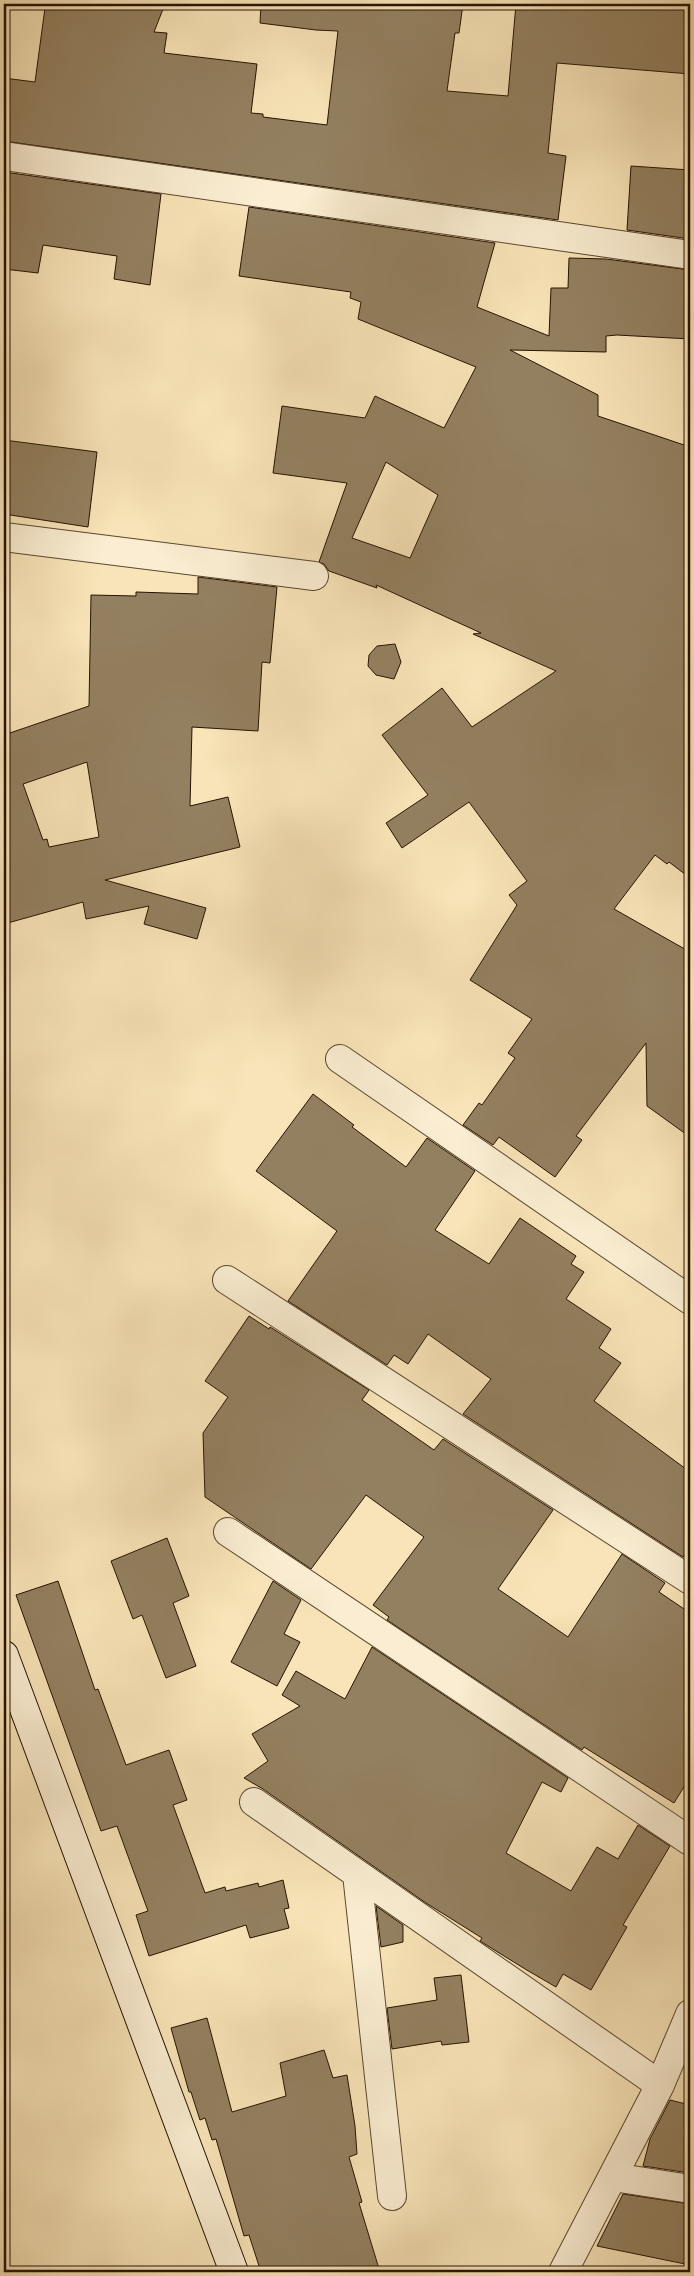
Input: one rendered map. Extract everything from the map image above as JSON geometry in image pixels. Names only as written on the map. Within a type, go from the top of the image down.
[{"type":"street","points":[[4,156],[690,255]]},
{"type":"street","points":[[4,536],[314,576]]},
{"type":"street","points":[[340,1059],[690,1300]]},
{"type":"street","points":[[226,1280],[690,1580]]},
{"type":"street","points":[[228,1532],[690,1842]]},
{"type":"street","points":[[4,1655],[234,2272]]},
{"type":"street","points":[[254,1802],[660,2085]]},
{"type":"street","points":[[357,1874],[392,2196]]},
{"type":"street","points":[[563,2272],[660,2085],[690,2014]]},
{"type":"street","points":[[613,2177],[690,2189]]},
{"type":"building","points":[[54,4],[165,4],[154,32],[167,33],[164,53],[257,64],[251,113],[263,114],[263,117],[327,125],[338,31],[260,23],[261,4],[463,4],[459,33],[455,33],[447,91],[508,96],[516,4],[690,4],[690,74],[557,63],[548,153],[566,156],[558,220],[4,141],[4,78],[35,82],[45,8],[54,10]]},
{"type":"building","points":[[631,166],[690,170],[690,239],[627,230]]},
{"type":"building","points":[[4,172],[161,194],[150,285],[114,279],[117,256],[43,245],[38,273],[4,269]]},
{"type":"building","points":[[249,207],[495,243],[477,307],[549,336],[551,288],[568,288],[569,258],[606,259],[690,270],[690,339],[617,335],[606,336],[606,352],[510,350],[598,395],[598,416],[690,447],[690,878],[669,862],[667,864],[655,855],[614,909],[690,952],[690,1137],[647,1106],[646,1043],[576,1136],[582,1140],[555,1177],[499,1137],[493,1145],[463,1125],[479,1103],[482,1105],[515,1058],[508,1053],[532,1019],[470,980],[517,905],[509,895],[527,881],[469,802],[402,848],[386,823],[428,795],[382,735],[442,688],[472,727],[556,671],[473,634],[481,633],[376,585],[377,588],[329,571],[324,564],[319,562],[347,483],[273,473],[282,406],[365,418],[375,396],[444,428],[476,367],[358,319],[361,302],[350,298],[351,292],[239,276]],"holes":[[[386,462],[438,495],[410,558],[352,538]]]},
{"type":"building","points":[[4,440],[97,452],[88,527],[4,514]]},
{"type":"building","points":[[198,577],[277,587],[270,663],[262,662],[258,731],[192,727],[190,806],[228,797],[240,847],[105,880],[206,908],[197,939],[144,924],[149,906],[86,919],[83,902],[4,924],[4,735],[89,706],[91,595],[136,596],[136,592],[198,594]],"holes":[[[87,762],[99,837],[49,847],[47,839],[43,840],[23,784]]]},
{"type":"building","points":[[395,644],[401,662],[394,679],[376,675],[368,666],[369,655],[377,646]]},
{"type":"building","points":[[313,1094],[354,1125],[352,1127],[406,1167],[427,1138],[475,1171],[435,1230],[489,1264],[520,1218],[576,1256],[571,1264],[584,1272],[566,1299],[611,1329],[599,1348],[621,1363],[594,1401],[690,1472],[690,1547],[683,1557],[463,1414],[491,1379],[428,1334],[408,1364],[394,1355],[387,1365],[288,1301],[337,1231],[256,1171]]},
{"type":"building","points":[[249,1316],[269,1329],[270,1327],[369,1390],[362,1400],[434,1450],[443,1439],[553,1510],[498,1589],[568,1637],[622,1554],[665,1583],[659,1592],[690,1613],[690,1777],[674,1803],[584,1747],[582,1750],[387,1620],[389,1617],[373,1605],[424,1537],[366,1495],[311,1569],[205,1497],[203,1433],[228,1397],[205,1381]]},
{"type":"building","points":[[167,1538],[189,1596],[173,1603],[196,1666],[166,1678],[142,1615],[133,1619],[111,1561]]},
{"type":"building","points":[[58,1581],[95,1690],[98,1689],[126,1765],[169,1750],[187,1800],[173,1805],[205,1893],[225,1887],[226,1891],[258,1883],[259,1887],[283,1880],[289,1908],[284,1909],[289,1928],[250,1938],[246,1925],[149,1956],[136,1915],[148,1911],[117,1826],[101,1831],[16,1595]]},
{"type":"building","points":[[273,1581],[301,1600],[284,1634],[300,1642],[277,1686],[231,1662]]},
{"type":"building","points":[[372,1647],[568,1778],[561,1792],[542,1782],[506,1853],[571,1891],[597,1847],[618,1859],[638,1825],[670,1846],[623,1925],[627,1927],[591,1990],[563,1974],[556,1987],[525,1969],[480,1941],[482,1938],[426,1903],[263,1789],[244,1778],[268,1761],[252,1734],[300,1706],[282,1695],[296,1671],[345,1699]]},
{"type":"building","points":[[376,1906],[403,1925],[403,1942],[381,1947]]},
{"type":"building","points":[[461,1975],[469,2042],[442,2045],[441,2041],[392,2049],[387,2008],[437,2000],[434,1978]]},
{"type":"building","points":[[207,2018],[232,2112],[286,2096],[280,2063],[324,2050],[333,2078],[347,2075],[355,2126],[357,2154],[349,2157],[362,2202],[359,2203],[380,2272],[261,2272],[249,2235],[244,2236],[216,2139],[212,2140],[205,2118],[200,2120],[191,2092],[189,2092],[171,2028]]},
{"type":"building","points":[[670,2100],[690,2105],[690,2173],[643,2166],[650,2139]]},
{"type":"building","points":[[623,2194],[690,2204],[690,2265],[597,2246]]}]
